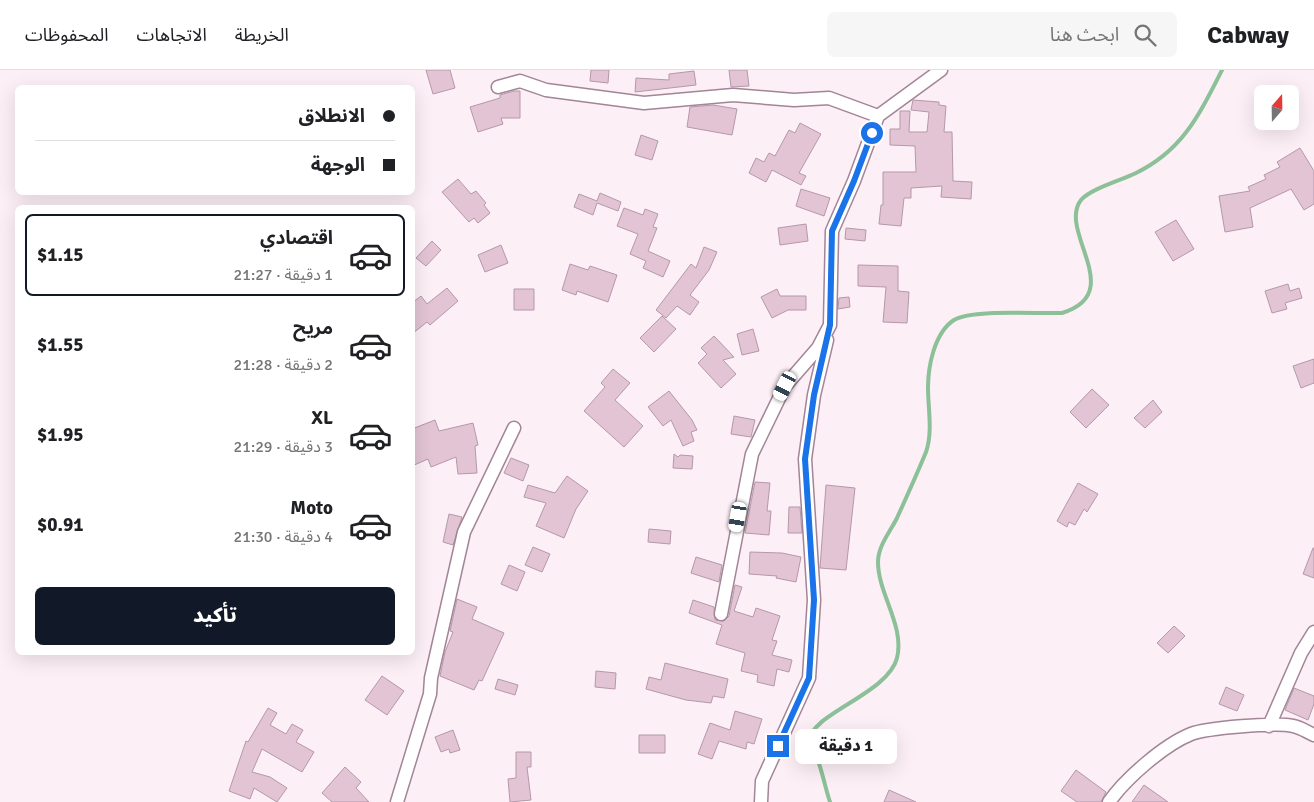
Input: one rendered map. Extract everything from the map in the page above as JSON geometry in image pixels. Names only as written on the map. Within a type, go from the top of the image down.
[{"type":"street","points":[[761,802],[762,780],[809,678],[814,600],[805,459],[814,395],[830,325],[832,231],[854,181],[878,116],[941,70]]},
{"type":"street","points":[[498,87],[520,81],[546,90],[644,103],[733,94],[794,100],[829,98],[878,116]]},
{"type":"street","points":[[721,614],[752,454],[785,386],[818,348],[830,325]]},
{"type":"street","points":[[397,802],[430,694],[431,678],[464,532],[514,428]]},
{"type":"street","points":[[1269,726],[1301,653],[1314,632]]},
{"type":"street","points":[[1109,802],[1128,780],[1167,748],[1190,734],[1210,729],[1292,725],[1314,735]]},
{"type":"building","points":[[426,70],[450,70],[455,88],[433,94]]},
{"type":"building","points":[[591,70],[609,70],[608,83],[590,81]]},
{"type":"building","points":[[729,70],[747,70],[749,86],[731,87]]},
{"type":"building","points":[[694,71],[696,85],[635,92],[636,78],[669,80],[669,74]]},
{"type":"building","points":[[520,91],[520,118],[501,118],[503,124],[478,132],[470,107],[500,98],[500,95]]},
{"type":"building","points":[[913,100],[939,102],[939,105],[946,106],[944,132],[952,132],[953,181],[972,182],[971,199],[941,197],[942,186],[911,188],[911,198],[904,198],[901,226],[879,224],[881,205],[883,205],[883,172],[916,172],[915,146],[890,145],[890,129],[900,129],[900,111],[910,111],[909,132],[927,132],[929,112],[911,110]]},
{"type":"building","points":[[713,105],[737,109],[732,135],[687,127],[690,107]]},
{"type":"building","points":[[800,123],[821,134],[799,173],[806,176],[801,185],[772,170],[766,182],[749,173],[756,158],[764,162],[769,153],[775,156],[789,130],[795,133]]},
{"type":"building","points":[[641,135],[658,141],[652,160],[635,155]]},
{"type":"building","points":[[1300,148],[1314,171],[1314,204],[1304,210],[1291,189],[1250,208],[1253,227],[1225,232],[1219,196],[1250,191],[1248,187],[1266,179],[1264,175],[1280,167],[1277,162]]},
{"type":"building","points":[[458,179],[471,194],[476,191],[486,203],[484,205],[490,213],[478,223],[474,218],[469,222],[442,192]]},
{"type":"building","points":[[801,189],[830,198],[824,216],[796,206]]},
{"type":"building","points":[[600,193],[621,202],[618,211],[597,203],[593,215],[574,207],[579,194],[597,201]]},
{"type":"building","points":[[624,208],[643,215],[645,209],[658,214],[653,227],[657,228],[648,251],[670,261],[663,277],[643,268],[646,261],[630,254],[638,234],[617,226]]},
{"type":"building","points":[[1176,220],[1194,249],[1173,261],[1155,232]]},
{"type":"building","points":[[806,224],[808,241],[780,245],[778,228]]},
{"type":"building","points":[[846,228],[866,230],[865,241],[845,239]]},
{"type":"building","points":[[432,241],[441,250],[426,266],[416,258]]},
{"type":"building","points":[[501,245],[508,263],[485,272],[478,255]]},
{"type":"building","points":[[704,247],[717,252],[709,270],[690,295],[699,302],[690,315],[677,306],[666,318],[656,310],[691,264],[696,268]]},
{"type":"building","points":[[570,264],[588,270],[590,266],[617,275],[608,302],[577,291],[576,295],[562,290]]},
{"type":"building","points":[[858,265],[898,266],[898,291],[909,292],[907,323],[883,322],[886,287],[858,286]]},
{"type":"building","points":[[1288,284],[1290,291],[1299,288],[1302,298],[1285,303],[1287,309],[1272,313],[1265,291]]},
{"type":"building","points":[[447,288],[458,301],[430,325],[427,322],[415,332],[415,301],[421,296],[427,304]]},
{"type":"building","points":[[514,289],[534,289],[534,310],[514,310]]},
{"type":"building","points":[[777,289],[780,296],[806,296],[806,310],[788,310],[772,318],[761,297]]},
{"type":"building","points":[[849,297],[850,307],[838,309],[839,298]]},
{"type":"building","points":[[662,316],[676,329],[654,352],[640,338]]},
{"type":"building","points":[[753,329],[759,351],[742,355],[737,334]]},
{"type":"building","points":[[714,336],[734,357],[723,360],[736,374],[721,388],[698,363],[707,354],[701,348]]},
{"type":"building","points":[[1314,359],[1314,383],[1301,388],[1293,366]]},
{"type":"building","points":[[613,369],[630,383],[615,400],[643,426],[624,447],[584,411],[605,387],[601,383]]},
{"type":"building","points":[[1092,389],[1109,405],[1086,428],[1070,412]]},
{"type":"building","points":[[669,391],[692,420],[697,430],[691,432],[694,441],[683,446],[671,420],[663,426],[648,407]]},
{"type":"building","points":[[1153,400],[1162,412],[1145,428],[1134,418]]},
{"type":"building","points":[[734,416],[755,420],[751,437],[731,434]]},
{"type":"building","points":[[435,420],[439,431],[473,423],[478,445],[475,446],[477,473],[458,474],[456,457],[431,467],[428,459],[415,465],[415,428]]},
{"type":"building","points":[[674,454],[678,457],[680,455],[693,456],[692,469],[673,468]]},
{"type":"building","points":[[511,458],[529,465],[523,481],[504,473]]},
{"type":"building","points":[[567,476],[588,491],[576,509],[564,538],[536,526],[546,503],[524,497],[528,485],[555,493]]},
{"type":"building","points":[[755,482],[770,483],[767,511],[771,511],[769,535],[745,533]]},
{"type":"building","points":[[1078,483],[1098,494],[1087,512],[1084,509],[1075,525],[1069,522],[1067,527],[1057,521]]},
{"type":"building","points":[[826,485],[855,488],[846,570],[820,568]]},
{"type":"building","points":[[789,507],[800,507],[802,533],[788,533]]},
{"type":"building","points":[[449,514],[462,517],[453,545],[443,542]]},
{"type":"building","points":[[649,529],[671,531],[670,544],[648,542]]},
{"type":"building","points":[[533,547],[550,554],[542,572],[525,565]]},
{"type":"building","points":[[1314,548],[1314,578],[1303,574]]},
{"type":"building","points":[[750,552],[782,553],[801,557],[796,582],[776,578],[777,576],[749,574]]},
{"type":"building","points":[[696,557],[722,565],[719,582],[691,573]]},
{"type":"building","points":[[509,565],[525,572],[517,591],[501,584]]},
{"type":"building","points":[[735,585],[742,587],[734,611],[753,617],[756,608],[780,616],[772,640],[777,641],[772,655],[792,660],[789,672],[777,669],[774,686],[757,682],[758,675],[741,671],[745,653],[716,644],[722,625],[689,613],[693,600],[714,607],[715,620],[724,621],[729,616]]},
{"type":"building","points":[[457,599],[477,607],[472,619],[504,633],[482,681],[479,680],[474,690],[440,676],[445,652],[453,632],[450,631]]},
{"type":"building","points":[[1174,626],[1185,636],[1168,653],[1157,643]]},
{"type":"building","points":[[665,663],[728,679],[724,698],[713,696],[711,703],[686,700],[646,689],[649,677],[661,680]]},
{"type":"building","points":[[596,671],[616,673],[615,689],[595,687]]},
{"type":"building","points":[[382,676],[404,691],[387,715],[365,700]]},
{"type":"building","points":[[498,679],[518,685],[515,695],[495,689]]},
{"type":"building","points":[[1226,687],[1244,695],[1237,711],[1219,704]]},
{"type":"building","points":[[1294,688],[1314,696],[1314,704],[1308,720],[1285,710]]},
{"type":"building","points":[[268,708],[277,713],[270,725],[286,734],[292,724],[303,730],[296,742],[314,752],[302,772],[262,749],[252,772],[270,777],[287,788],[277,802],[254,788],[250,799],[229,791],[246,741],[248,742]]},
{"type":"building","points":[[735,711],[762,719],[754,744],[747,742],[746,749],[719,741],[712,759],[698,754],[710,723],[730,730]]},
{"type":"building","points":[[453,730],[460,750],[450,753],[449,749],[441,752],[435,737]]},
{"type":"building","points":[[639,735],[665,735],[665,753],[639,753]]},
{"type":"building","points":[[516,752],[531,752],[531,767],[527,767],[531,800],[510,802],[508,779],[516,778]]},
{"type":"building","points":[[345,767],[361,782],[356,788],[369,802],[332,802],[322,793]]},
{"type":"building","points":[[1076,770],[1106,792],[1101,802],[1077,802],[1061,791]]},
{"type":"building","points":[[1144,785],[1168,802],[1132,802]]},
{"type":"building","points":[[889,790],[916,802],[884,802]]},
{"type":"waterway","points":[[830,802],[810,741],[813,731],[821,722],[879,682],[891,671],[897,658],[898,646],[895,622],[882,586],[878,562],[882,545],[897,518],[926,452],[930,428],[929,370],[937,342],[947,326],[954,320],[963,317],[990,313],[1062,313],[1081,304],[1089,291],[1091,277],[1077,228],[1076,213],[1081,200],[1099,188],[1136,173],[1166,154],[1188,130],[1222,70]]},
{"type":"route","points":[[778,746],[809,678],[814,600],[805,459],[814,395],[830,325],[832,231],[872,133]]}]
